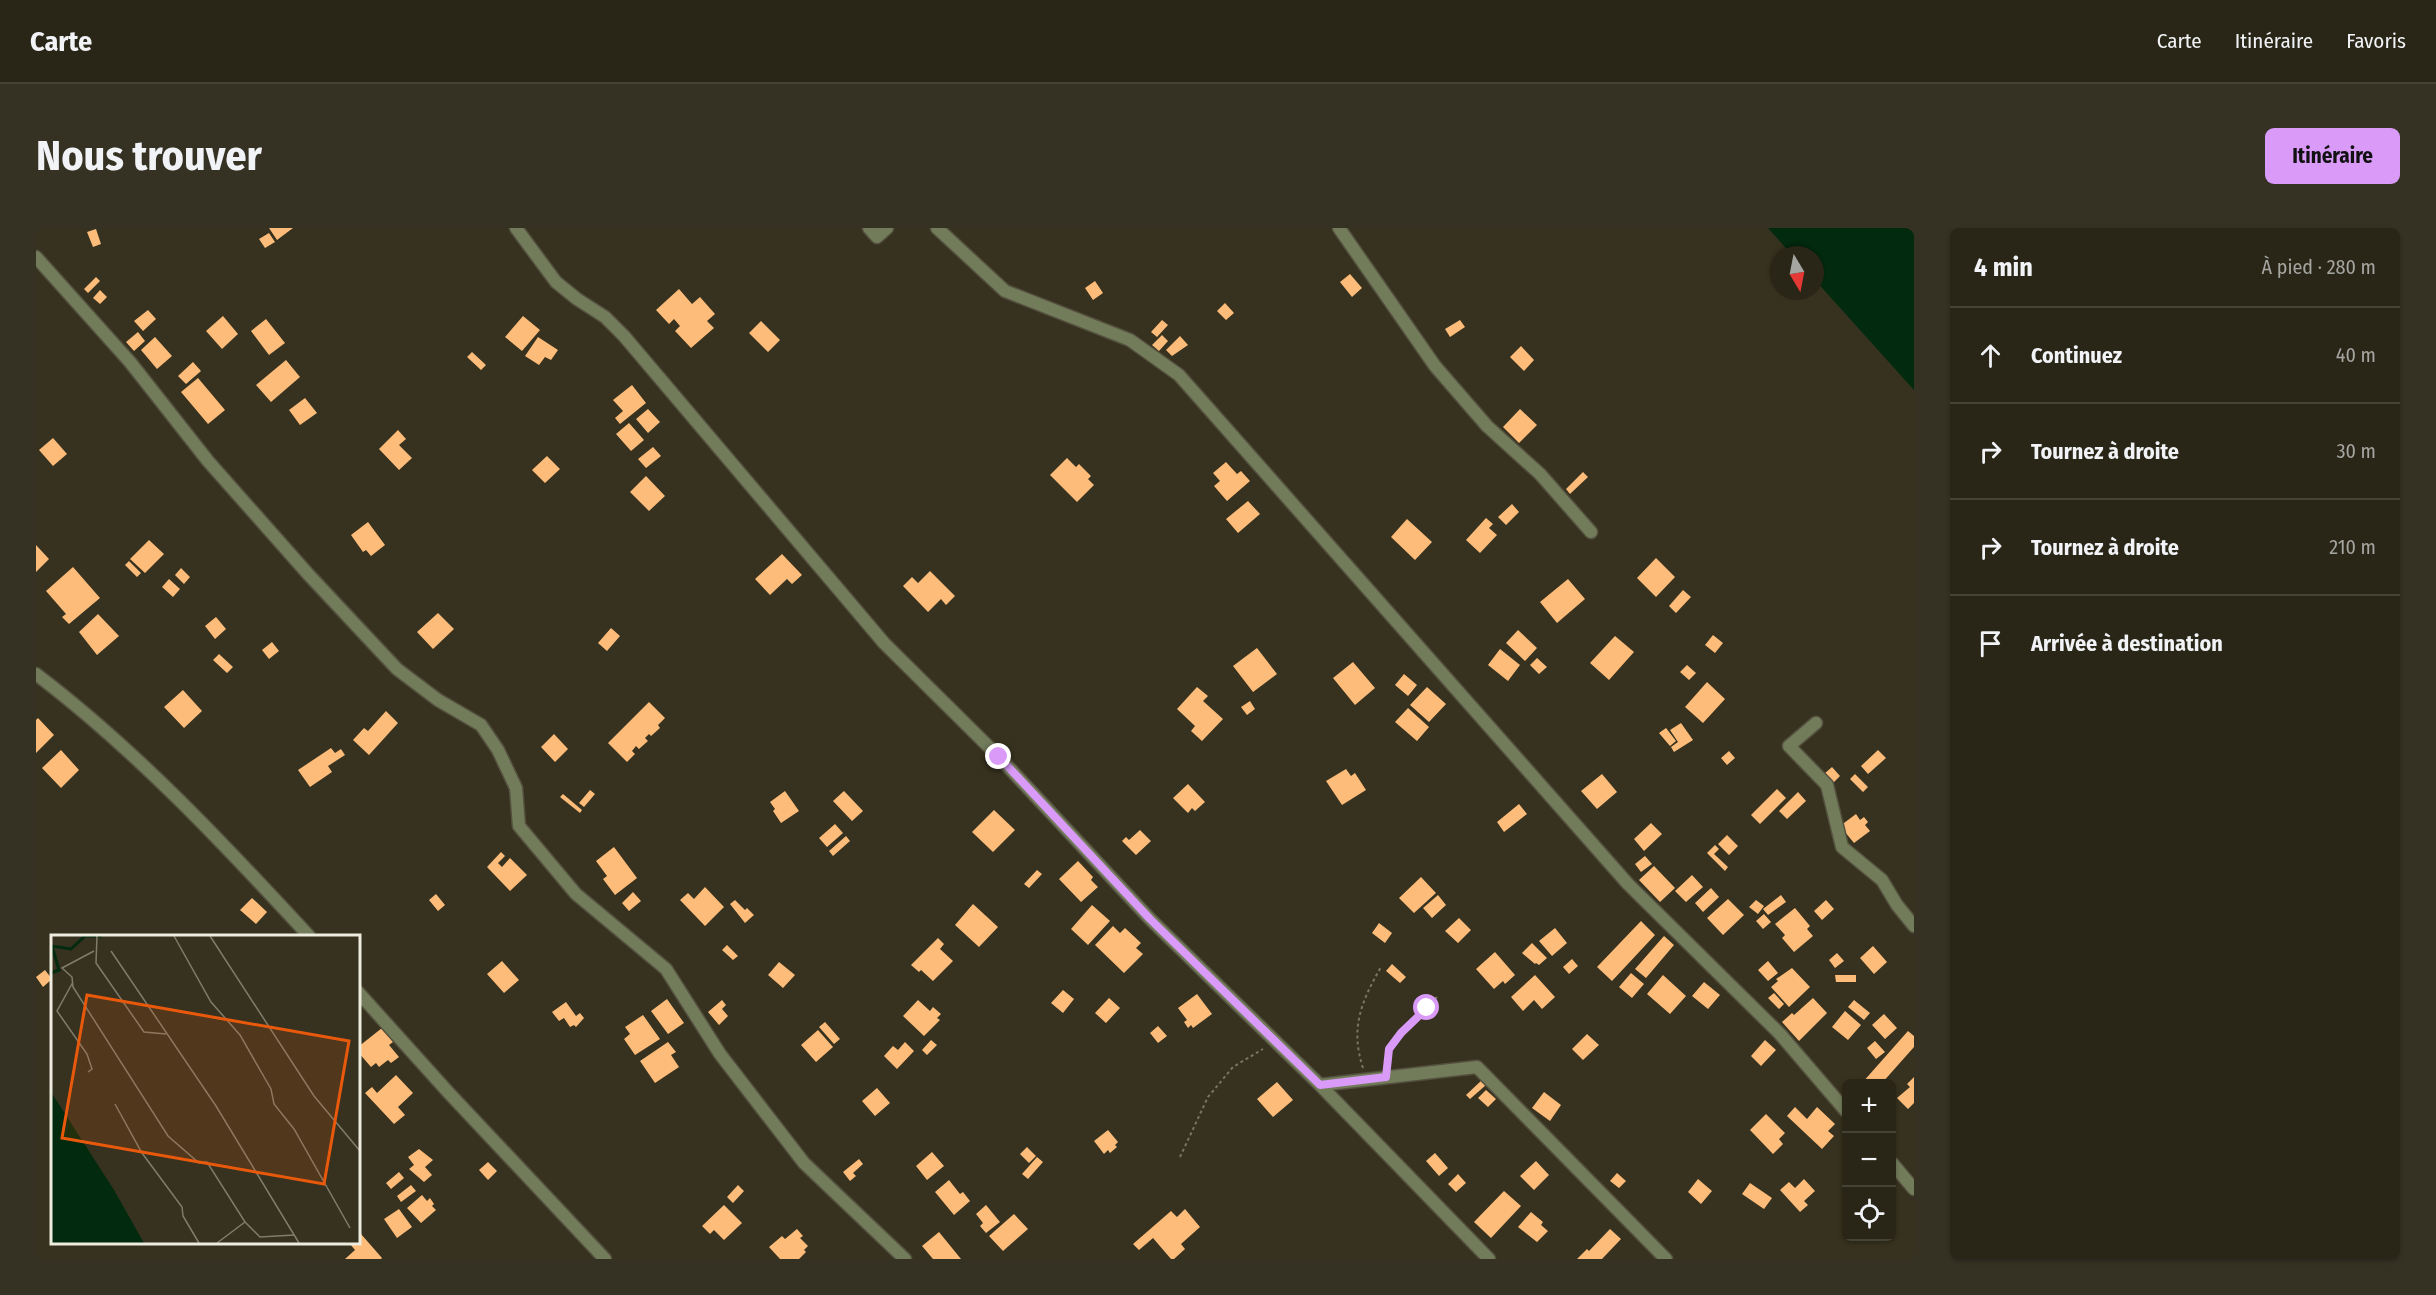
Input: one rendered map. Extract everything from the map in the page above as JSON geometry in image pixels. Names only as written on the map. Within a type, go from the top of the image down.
[{"type":"street","points":[[516,228],[556,282],[605,317],[624,336],[884,643],[999,757],[1150,919],[1320,1085],[1490,1259]]},
{"type":"street","points":[[869,228],[877,237],[887,228]]},
{"type":"street","points":[[937,228],[1005,291],[1130,340],[1179,375],[1628,884],[1780,1034],[1842,1106]]},
{"type":"street","points":[[1339,228],[1435,366],[1487,426],[1540,474],[1591,532]]},
{"type":"street","points":[[36,257],[130,362],[215,470],[397,669],[438,700],[481,725],[498,750],[516,788],[519,826],[576,894],[666,969],[720,1054],[804,1163],[905,1259]]},
{"type":"street","points":[[36,674],[83,710],[204,826],[308,935]]},
{"type":"street","points":[[1816,723],[1789,746],[1827,785],[1842,847],[1882,880],[1897,905],[1914,926]]},
{"type":"street","points":[[360,994],[448,1092],[605,1259]]},
{"type":"street","points":[[1320,1085],[1477,1067],[1666,1259]]},
{"type":"street","points":[[1896,1168],[1914,1189]]},
{"type":"path","points":[[1367,1079],[1358,1053],[1357,1025],[1364,998],[1381,967]]},
{"type":"path","points":[[1386,1077],[1389,1049],[1401,1033],[1438,996]]},
{"type":"path","points":[[1180,1157],[1208,1097],[1233,1067],[1276,1042]]},
{"type":"shaded area","points":[[1768,228],[1914,228],[1914,390],[1824,290],[1824,246],[1784,246]]},
{"type":"building","points":[[269,228],[293,228],[277,240]]},
{"type":"building","points":[[96,229],[101,244],[93,247],[87,232]]},
{"type":"building","points":[[269,233],[275,242],[265,248],[259,239]]},
{"type":"building","points":[[1350,274],[1362,288],[1352,297],[1340,282]]},
{"type":"building","points":[[96,277],[100,281],[88,293],[84,289]]},
{"type":"building","points":[[1095,281],[1103,293],[1093,300],[1085,288]]},
{"type":"building","points":[[679,289],[692,304],[700,297],[715,314],[707,321],[714,328],[691,348],[675,331],[680,326],[674,319],[669,324],[656,310]]},
{"type":"building","points":[[100,290],[107,297],[100,304],[93,298]]},
{"type":"building","points":[[1225,303],[1234,313],[1226,320],[1217,311]]},
{"type":"building","points":[[148,310],[156,319],[143,331],[134,321]]},
{"type":"building","points":[[223,316],[238,334],[222,349],[206,331]]},
{"type":"building","points":[[523,316],[540,330],[522,351],[505,337]]},
{"type":"building","points":[[266,319],[285,343],[269,355],[251,331]]},
{"type":"building","points":[[1162,320],[1168,325],[1157,337],[1151,332]]},
{"type":"building","points":[[1460,320],[1465,327],[1450,337],[1445,329]]},
{"type":"building","points":[[761,321],[780,340],[768,352],[749,333]]},
{"type":"building","points":[[138,332],[145,341],[134,351],[126,342]]},
{"type":"building","points":[[1162,335],[1168,341],[1159,351],[1152,345]]},
{"type":"building","points":[[1180,336],[1188,345],[1172,356],[1166,350]]},
{"type":"building","points":[[155,337],[172,356],[157,369],[141,350]]},
{"type":"building","points":[[538,337],[558,350],[551,360],[545,357],[539,365],[525,356]]},
{"type":"building","points":[[1521,346],[1534,360],[1524,371],[1510,357]]},
{"type":"building","points":[[472,352],[486,365],[481,370],[467,357]]},
{"type":"building","points":[[286,360],[300,377],[271,402],[256,385]]},
{"type":"building","points":[[193,362],[201,371],[186,384],[178,376]]},
{"type":"building","points":[[198,378],[225,410],[208,424],[181,392]]},
{"type":"building","points":[[632,385],[646,403],[620,424],[615,418],[623,411],[613,400]]},
{"type":"building","points":[[305,398],[317,413],[300,425],[289,410]]},
{"type":"building","points":[[648,409],[660,422],[648,433],[636,419]]},
{"type":"building","points":[[1520,409],[1537,425],[1519,443],[1503,427]]},
{"type":"building","points":[[629,423],[644,440],[631,451],[616,434]]},
{"type":"building","points":[[398,430],[406,439],[399,445],[412,458],[399,470],[379,449]]},
{"type":"building","points":[[53,438],[67,454],[53,466],[39,450]]},
{"type":"building","points":[[653,447],[661,456],[646,468],[638,459]]},
{"type":"building","points":[[547,456],[560,469],[545,483],[532,470]]},
{"type":"building","points":[[1067,458],[1076,467],[1079,464],[1091,476],[1088,479],[1094,485],[1077,502],[1050,475]]},
{"type":"building","points":[[1226,462],[1237,474],[1241,471],[1250,481],[1227,501],[1214,486],[1220,481],[1213,473]]},
{"type":"building","points":[[1583,472],[1588,477],[1570,494],[1566,489]]},
{"type":"building","points":[[646,476],[665,496],[649,511],[630,492]]},
{"type":"building","points":[[1248,501],[1260,514],[1238,533],[1226,519]]},
{"type":"building","points":[[1512,504],[1519,512],[1506,525],[1498,517]]},
{"type":"building","points":[[1486,518],[1493,524],[1489,528],[1497,535],[1480,553],[1466,540]]},
{"type":"building","points":[[1407,519],[1432,542],[1415,560],[1391,537]]},
{"type":"building","points":[[368,522],[385,545],[371,556],[366,550],[363,552],[351,535]]},
{"type":"building","points":[[149,540],[164,554],[145,573],[130,559]]},
{"type":"building","points":[[36,545],[49,559],[36,572]]},
{"type":"building","points":[[782,554],[802,575],[792,584],[787,579],[770,595],[755,579]]},
{"type":"building","points":[[1656,558],[1675,577],[1656,597],[1637,578]]},
{"type":"building","points":[[129,561],[141,573],[137,577],[125,565]]},
{"type":"building","points":[[73,567],[100,598],[69,624],[62,617],[66,614],[46,591]]},
{"type":"building","points":[[181,568],[190,577],[184,584],[175,575]]},
{"type":"building","points":[[930,571],[955,596],[946,605],[941,599],[928,612],[903,586],[912,577],[918,583]]},
{"type":"building","points":[[169,579],[180,589],[173,597],[162,587]]},
{"type":"building","points":[[1568,579],[1585,599],[1557,623],[1540,602]]},
{"type":"building","points":[[1683,590],[1691,597],[1676,613],[1669,606]]},
{"type":"building","points":[[438,613],[454,629],[433,649],[417,632]]},
{"type":"building","points":[[98,614],[119,636],[97,655],[79,632]]},
{"type":"building","points":[[216,617],[226,629],[215,639],[205,626]]},
{"type":"building","points":[[611,628],[620,636],[607,651],[598,643]]},
{"type":"building","points":[[1518,630],[1537,648],[1525,661],[1506,643]]},
{"type":"building","points":[[1713,635],[1723,643],[1715,653],[1705,645]]},
{"type":"building","points":[[1615,636],[1634,652],[1609,680],[1590,663]]},
{"type":"building","points":[[272,642],[279,651],[269,659],[262,650]]},
{"type":"building","points":[[1257,648],[1277,674],[1253,692],[1233,666]]},
{"type":"building","points":[[1500,649],[1520,665],[1508,681],[1488,665]]},
{"type":"building","points":[[219,654],[233,667],[227,673],[213,660]]},
{"type":"building","points":[[1537,658],[1547,667],[1539,674],[1530,665]]},
{"type":"building","points":[[1353,662],[1375,688],[1355,705],[1333,678]]},
{"type":"building","points":[[1687,665],[1696,673],[1689,680],[1680,672]]},
{"type":"building","points":[[1404,674],[1417,685],[1408,696],[1395,685]]},
{"type":"building","points":[[1707,682],[1725,699],[1703,723],[1685,707]]},
{"type":"building","points":[[1197,687],[1208,696],[1203,701],[1223,719],[1202,741],[1191,731],[1195,726],[1177,709]]},
{"type":"building","points":[[1427,687],[1446,704],[1429,722],[1410,705]]},
{"type":"building","points":[[183,690],[202,711],[184,728],[164,707]]},
{"type":"building","points":[[1250,701],[1255,709],[1247,715],[1241,707]]},
{"type":"building","points":[[649,702],[665,718],[658,725],[660,728],[645,738],[648,741],[639,749],[636,746],[632,751],[635,754],[627,762],[608,743]]},
{"type":"building","points":[[1408,708],[1429,727],[1417,741],[1395,722]]},
{"type":"building","points":[[386,711],[398,723],[369,755],[353,740],[364,728],[368,731]]},
{"type":"building","points":[[38,718],[54,735],[36,753],[36,720]]},
{"type":"building","points":[[1681,723],[1693,740],[1674,752],[1671,747],[1678,742],[1670,730]]},
{"type":"building","points":[[1666,728],[1676,741],[1670,746],[1659,733]]},
{"type":"building","points":[[554,734],[568,749],[555,762],[541,747]]},
{"type":"building","points":[[331,748],[335,753],[341,749],[345,755],[328,766],[332,772],[310,787],[298,770]]},
{"type":"building","points":[[61,750],[79,770],[61,788],[42,768]]},
{"type":"building","points":[[1878,750],[1886,758],[1868,774],[1861,766]]},
{"type":"building","points":[[1729,751],[1735,758],[1727,765],[1721,758]]},
{"type":"building","points":[[1832,767],[1840,776],[1833,783],[1824,774]]},
{"type":"building","points":[[1346,769],[1351,776],[1355,773],[1366,790],[1342,805],[1326,781]]},
{"type":"building","points":[[1602,774],[1617,792],[1597,809],[1581,791]]},
{"type":"building","points":[[1855,774],[1868,787],[1863,792],[1850,779]]},
{"type":"building","points":[[1188,784],[1205,802],[1195,811],[1192,808],[1188,813],[1173,798]]},
{"type":"building","points":[[1777,789],[1786,798],[1760,824],[1751,815]]},
{"type":"building","points":[[590,790],[595,794],[584,807],[579,803]]},
{"type":"building","points":[[785,791],[799,811],[781,823],[770,802]]},
{"type":"building","points":[[844,791],[863,811],[852,821],[833,801]]},
{"type":"building","points":[[1798,792],[1806,801],[1787,819],[1779,811]]},
{"type":"building","points":[[563,794],[582,810],[580,813],[560,797]]},
{"type":"building","points":[[1519,804],[1527,814],[1504,832],[1497,822]]},
{"type":"building","points":[[994,810],[1015,830],[993,852],[972,832]]},
{"type":"building","points":[[1856,814],[1860,820],[1864,817],[1868,822],[1865,825],[1870,831],[1854,843],[1840,826]]},
{"type":"building","points":[[1651,823],[1662,834],[1644,851],[1634,839]]},
{"type":"building","points":[[835,824],[843,833],[827,847],[819,838]]},
{"type":"building","points":[[1140,830],[1151,841],[1136,855],[1122,841],[1126,837],[1129,840]]},
{"type":"building","points":[[1727,835],[1738,846],[1729,855],[1718,844]]},
{"type":"building","points":[[846,836],[850,841],[833,856],[829,851]]},
{"type":"building","points":[[1715,845],[1719,849],[1714,854],[1728,867],[1725,871],[1707,853]]},
{"type":"building","points":[[614,847],[637,878],[615,895],[603,879],[607,876],[596,861]]},
{"type":"building","points":[[501,852],[505,856],[498,863],[502,867],[510,858],[527,875],[510,891],[487,867]]},
{"type":"building","points":[[1645,856],[1652,864],[1641,872],[1635,864]]},
{"type":"building","points":[[1078,861],[1093,877],[1091,880],[1098,887],[1081,902],[1059,879]]},
{"type":"building","points":[[1654,866],[1675,888],[1660,902],[1639,880]]},
{"type":"building","points":[[1037,870],[1042,874],[1029,888],[1024,884]]},
{"type":"building","points":[[1692,875],[1703,887],[1686,902],[1675,891]]},
{"type":"building","points":[[1421,877],[1436,893],[1414,913],[1399,898]]},
{"type":"building","points":[[705,887],[724,907],[705,926],[680,900],[688,893],[694,899]]},
{"type":"building","points":[[1711,888],[1719,897],[1703,912],[1695,903]]},
{"type":"building","points":[[633,892],[641,901],[629,911],[622,903]]},
{"type":"building","points":[[436,894],[445,905],[438,911],[429,900]]},
{"type":"building","points":[[1438,895],[1446,905],[1432,918],[1423,908]]},
{"type":"building","points":[[1781,895],[1786,902],[1768,915],[1763,909]]},
{"type":"building","points":[[252,898],[267,912],[256,924],[240,910]]},
{"type":"building","points":[[1728,899],[1744,915],[1723,935],[1707,918]]},
{"type":"building","points":[[735,900],[754,915],[745,923],[730,904]]},
{"type":"building","points":[[1756,900],[1764,906],[1758,914],[1749,907]]},
{"type":"building","points":[[1826,900],[1834,909],[1822,920],[1814,911]]},
{"type":"building","points":[[973,904],[998,927],[979,947],[955,925]]},
{"type":"building","points":[[1092,905],[1110,921],[1088,945],[1071,929]]},
{"type":"building","points":[[1795,908],[1810,926],[1807,929],[1813,936],[1794,952],[1782,938],[1785,935],[1775,924]]},
{"type":"building","points":[[1764,914],[1771,922],[1763,929],[1756,921]]},
{"type":"building","points":[[1459,918],[1471,930],[1458,943],[1445,931]]},
{"type":"building","points":[[1641,921],[1655,935],[1612,981],[1597,967]]},
{"type":"building","points":[[1379,923],[1392,933],[1385,943],[1372,933]]},
{"type":"building","points":[[1113,926],[1120,933],[1125,928],[1141,943],[1136,948],[1143,954],[1124,973],[1095,945]]},
{"type":"building","points":[[1555,928],[1567,943],[1552,956],[1539,941]]},
{"type":"building","points":[[1664,936],[1674,945],[1646,978],[1635,969]]},
{"type":"building","points":[[938,938],[944,944],[940,949],[953,961],[933,981],[921,970],[919,972],[911,965]]},
{"type":"building","points":[[1532,943],[1547,958],[1539,965],[1522,953]]},
{"type":"building","points":[[727,945],[738,956],[733,960],[722,950]]},
{"type":"building","points":[[1873,946],[1887,962],[1874,974],[1860,958]]},
{"type":"building","points":[[1495,952],[1515,975],[1505,984],[1503,981],[1494,989],[1476,969]]},
{"type":"building","points":[[1837,953],[1844,961],[1835,968],[1829,960]]},
{"type":"building","points":[[1572,959],[1578,966],[1569,974],[1563,967]]},
{"type":"building","points":[[502,961],[519,980],[504,993],[487,974]]},
{"type":"building","points":[[1768,961],[1778,973],[1768,981],[1758,970]]},
{"type":"building","points":[[779,962],[795,975],[783,988],[768,975]]},
{"type":"building","points":[[1392,964],[1406,977],[1400,983],[1386,971]]},
{"type":"building","points":[[1792,968],[1810,987],[1789,1007],[1771,987],[1778,981],[1776,979]]},
{"type":"building","points":[[45,970],[51,980],[43,987],[36,977]]},
{"type":"building","points":[[1631,973],[1644,984],[1632,998],[1619,987]]},
{"type":"building","points":[[1535,975],[1555,997],[1542,1009],[1534,1000],[1523,1011],[1511,997]]},
{"type":"building","points":[[1663,975],[1686,996],[1670,1014],[1647,994]]},
{"type":"building","points":[[1835,975],[1856,975],[1856,982],[1836,982]]},
{"type":"building","points":[[1704,982],[1720,995],[1708,1009],[1692,996]]},
{"type":"building","points":[[1063,990],[1074,999],[1063,1013],[1051,1003]]},
{"type":"building","points":[[1774,993],[1784,1004],[1779,1009],[1768,998]]},
{"type":"building","points":[[1197,994],[1212,1014],[1193,1028],[1191,1025],[1188,1028],[1184,1022],[1187,1020],[1178,1008]]},
{"type":"building","points":[[1109,998],[1120,1008],[1106,1023],[1095,1013]]},
{"type":"building","points":[[1813,998],[1827,1013],[1799,1041],[1782,1022],[1792,1013],[1794,1015]]},
{"type":"building","points":[[667,999],[684,1023],[668,1034],[651,1011]]},
{"type":"building","points":[[722,1000],[726,1005],[722,1009],[728,1016],[719,1025],[708,1012]]},
{"type":"building","points":[[918,1000],[930,1011],[933,1007],[941,1014],[937,1018],[940,1020],[924,1036],[903,1016]]},
{"type":"building","points":[[1854,1000],[1870,1013],[1864,1020],[1848,1007]]},
{"type":"building","points":[[566,1002],[576,1016],[580,1013],[584,1018],[576,1027],[574,1025],[570,1027],[564,1018],[559,1021],[552,1012]]},
{"type":"building","points":[[1845,1011],[1861,1025],[1848,1040],[1832,1027]]},
{"type":"building","points":[[1884,1014],[1897,1028],[1885,1039],[1872,1025]]},
{"type":"building","points":[[643,1015],[660,1039],[635,1055],[624,1039],[630,1034],[625,1027]]},
{"type":"building","points":[[825,1022],[840,1039],[834,1044],[819,1027]]},
{"type":"building","points":[[1158,1026],[1167,1036],[1158,1043],[1150,1033]]},
{"type":"building","points":[[382,1028],[393,1042],[389,1045],[399,1057],[391,1063],[388,1060],[379,1067],[376,1063],[371,1067],[360,1054],[360,1045]]},
{"type":"building","points":[[818,1030],[833,1047],[816,1062],[801,1045]]},
{"type":"building","points":[[1908,1031],[1914,1036],[1914,1047],[1886,1079],[1866,1079]]},
{"type":"building","points":[[1587,1034],[1599,1045],[1583,1060],[1572,1049]]},
{"type":"building","points":[[931,1040],[937,1045],[927,1055],[922,1050]]},
{"type":"building","points":[[1765,1040],[1776,1050],[1761,1066],[1751,1056]]},
{"type":"building","points":[[1875,1041],[1885,1052],[1876,1059],[1867,1048]]},
{"type":"building","points":[[668,1042],[676,1052],[671,1055],[679,1067],[655,1083],[640,1061]]},
{"type":"building","points":[[905,1042],[914,1051],[897,1069],[884,1056],[893,1046],[898,1050]]},
{"type":"building","points":[[396,1075],[413,1093],[398,1107],[405,1115],[394,1124],[365,1093],[372,1087],[377,1093]]},
{"type":"building","points":[[1914,1077],[1914,1103],[1908,1109],[1897,1098],[1910,1087],[1907,1084]]},
{"type":"building","points":[[1482,1080],[1486,1085],[1470,1099],[1466,1095]]},
{"type":"building","points":[[1277,1082],[1293,1100],[1273,1117],[1257,1099]]},
{"type":"building","points":[[877,1088],[890,1103],[875,1116],[862,1101]]},
{"type":"building","points":[[1486,1090],[1496,1099],[1488,1107],[1478,1098]]},
{"type":"building","points":[[1544,1092],[1561,1105],[1550,1121],[1532,1108]]},
{"type":"building","points":[[1795,1107],[1807,1119],[1817,1107],[1835,1124],[1828,1131],[1834,1136],[1822,1149],[1787,1116]]},
{"type":"building","points":[[1766,1114],[1785,1133],[1779,1139],[1783,1144],[1773,1154],[1750,1130]]},
{"type":"building","points":[[1108,1130],[1118,1142],[1115,1145],[1117,1147],[1110,1153],[1108,1150],[1104,1154],[1094,1141]]},
{"type":"building","points":[[1027,1147],[1036,1156],[1029,1163],[1020,1154]]},
{"type":"building","points":[[419,1149],[433,1160],[425,1167],[432,1175],[424,1182],[409,1169],[414,1165],[408,1157]]},
{"type":"building","points":[[932,1152],[944,1166],[927,1180],[916,1166]]},
{"type":"building","points":[[1435,1153],[1448,1168],[1439,1176],[1426,1161]]},
{"type":"building","points":[[1037,1157],[1043,1162],[1028,1179],[1022,1174]]},
{"type":"building","points":[[859,1159],[863,1164],[853,1173],[856,1176],[850,1181],[843,1172]]},
{"type":"building","points":[[1536,1161],[1549,1175],[1534,1190],[1520,1176]]},
{"type":"building","points":[[488,1162],[497,1171],[488,1180],[479,1170]]},
{"type":"building","points":[[399,1172],[404,1178],[391,1189],[386,1183]]},
{"type":"building","points":[[1617,1173],[1626,1181],[1619,1188],[1610,1181]]},
{"type":"building","points":[[1458,1174],[1466,1183],[1456,1192],[1448,1184]]},
{"type":"building","points":[[1698,1179],[1712,1191],[1701,1204],[1688,1192]]},
{"type":"building","points":[[1804,1179],[1815,1191],[1804,1201],[1808,1205],[1800,1212],[1780,1190],[1789,1182],[1795,1188]]},
{"type":"building","points":[[949,1180],[960,1194],[963,1192],[970,1201],[954,1215],[935,1192]]},
{"type":"building","points":[[1750,1183],[1772,1198],[1764,1209],[1742,1194]]},
{"type":"building","points":[[411,1185],[416,1191],[401,1202],[397,1196]]},
{"type":"building","points":[[738,1185],[744,1191],[733,1203],[727,1197]]},
{"type":"building","points":[[1504,1191],[1521,1206],[1491,1238],[1474,1222]]},
{"type":"building","points":[[422,1195],[427,1201],[430,1198],[436,1210],[421,1223],[407,1208]]},
{"type":"building","points":[[724,1205],[742,1223],[724,1240],[714,1230],[710,1234],[702,1226]]},
{"type":"building","points":[[986,1205],[1000,1222],[986,1233],[980,1226],[983,1223],[976,1214]]},
{"type":"building","points":[[399,1209],[412,1227],[397,1238],[384,1219]]},
{"type":"building","points":[[1185,1209],[1200,1227],[1181,1244],[1185,1249],[1174,1259],[1171,1259],[1153,1238],[1139,1250],[1133,1244],[1171,1211],[1177,1217]]},
{"type":"building","points":[[1531,1212],[1543,1222],[1541,1225],[1548,1231],[1537,1242],[1518,1227]]},
{"type":"building","points":[[1014,1214],[1028,1229],[1003,1251],[989,1236]]},
{"type":"building","points":[[797,1229],[803,1236],[800,1238],[808,1246],[804,1250],[806,1252],[799,1259],[780,1259],[769,1247],[782,1236],[785,1239]]},
{"type":"building","points":[[1610,1229],[1621,1239],[1602,1259],[1577,1259],[1587,1249],[1589,1251]]},
{"type":"building","points":[[939,1232],[961,1259],[933,1259],[922,1246]]},
{"type":"building","points":[[360,1235],[381,1259],[345,1259],[355,1250],[350,1244],[360,1244]]},
{"type":"route","points":[[999,757],[1150,919],[1320,1085],[1386,1077],[1389,1049],[1401,1033],[1427,1008]]}]
